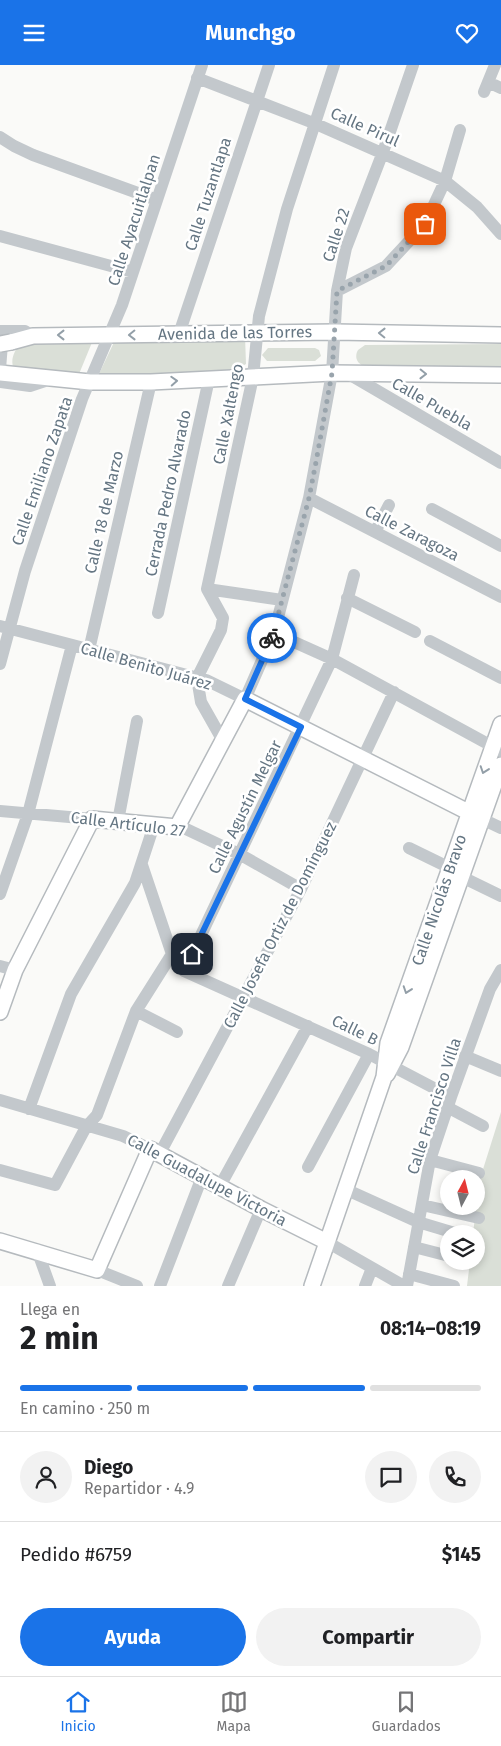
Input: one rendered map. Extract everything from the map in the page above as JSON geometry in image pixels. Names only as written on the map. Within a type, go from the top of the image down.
[{"type":"main road","name":"Avenida de las Torres","points":[[4,337],[335,332],[501,335]]},
{"type":"main road","points":[[0,371],[27,376],[90,382],[151,382],[339,373],[501,375]]},
{"type":"main road","points":[[177,827],[245,699]]},
{"type":"main road","name":"Calle Benito Juárez","points":[[245,699],[476,815]]},
{"type":"main road","name":"Calle Nicolás Bravo","points":[[312,1286],[387,1068],[388,1043],[456,873],[497,749],[501,724]]},
{"type":"main road","name":"Calle Nicolás Bravo","points":[[476,815],[501,765]]},
{"type":"main road","points":[[0,1012],[7,968],[92,819]]},
{"type":"main road","name":"Calle Artículo 27","points":[[92,819],[177,827]]},
{"type":"main road","name":"Calle Guadalupe Victoria","points":[[155,1152],[327,1242]]},
{"type":"main road","name":"Calle Josefa Ortiz de Domínguez","points":[[97,1270],[155,1152]]},
{"type":"main road","points":[[0,1241],[37,1250],[97,1270]]},
{"type":"street","name":"Calle Ayacuitlalpan","points":[[90,382],[110,335],[133,272],[202,65]]},
{"type":"street","name":"Calle Tuzantlapa","points":[[179,334],[269,65]]},
{"type":"street","name":"Calle Xaltengo","points":[[208,589],[253,377],[259,316],[287,209],[334,65]]},
{"type":"street","name":"Calle 22","points":[[245,699],[274,633],[339,373],[335,332],[337,291],[346,248],[384,153],[413,65]]},
{"type":"street","points":[[495,65],[486,87],[501,88]]},
{"type":"street","name":"Calle Pirul","points":[[197,78],[316,124],[445,181],[477,207],[501,234]]},
{"type":"street","points":[[337,291],[386,266],[425,224],[445,181],[460,130]]},
{"type":"street","points":[[0,137],[14,147],[157,200]]},
{"type":"street","points":[[0,236],[133,272]]},
{"type":"street","points":[[0,371],[4,337]]},
{"type":"street","name":"Calle Puebla","points":[[339,373],[501,463]]},
{"type":"street","points":[[0,382],[30,386],[52,379]]},
{"type":"street","name":"Cerrada Pedro Alvarado","points":[[158,613],[209,379]]},
{"type":"street","name":"Calle Emiliano Zapata","points":[[0,664],[5,628],[90,382]]},
{"type":"street","name":"Calle 18 de Marzo","points":[[89,650],[151,382]]},
{"type":"street","name":"Calle Zaragoza","points":[[309,498],[501,597]]},
{"type":"street","points":[[375,532],[389,505]]},
{"type":"street","points":[[432,509],[501,546]]},
{"type":"street","name":"Calle Agustín Melgar","points":[[184,971],[332,659],[354,575]]},
{"type":"street","points":[[208,589],[282,600]]},
{"type":"street","points":[[208,589],[223,618],[221,630],[197,678],[201,701],[222,741]]},
{"type":"street","points":[[347,598],[415,632]]},
{"type":"street","name":"Calle Benito Juárez","points":[[5,628],[197,678],[245,699]]},
{"type":"street","points":[[274,633],[332,659],[394,691],[497,749]]},
{"type":"street","points":[[430,641],[501,677]]},
{"type":"street","points":[[0,894],[28,814],[72,645]]},
{"type":"street","name":"Calle Josefa Ortiz de Domínguez","points":[[155,1152],[243,998],[302,889],[394,691]]},
{"type":"street","points":[[118,821],[137,721]]},
{"type":"street","name":"Calle Artículo 27","points":[[0,811],[92,819]]},
{"type":"street","name":"Calle Benito Juárez","points":[[476,815],[501,828]]},
{"type":"street","points":[[30,1109],[71,994],[134,883],[142,865],[154,825]]},
{"type":"street","name":"Calle Artículo 27","points":[[177,827],[186,829],[240,855],[302,889]]},
{"type":"street","points":[[409,848],[501,896]]},
{"type":"street","points":[[142,865],[172,954],[184,971]]},
{"type":"street","points":[[0,1170],[55,1185],[86,1127],[97,1115],[101,1107],[136,1011],[172,954]]},
{"type":"street","name":"Calle Francisco Villa","points":[[407,1282],[430,1160],[465,1056],[496,992],[501,970]]},
{"type":"street","name":"Calle B","points":[[184,971],[369,1054],[387,1068],[449,1102],[483,1127]]},
{"type":"street","points":[[136,1011],[177,1032]]},
{"type":"street","points":[[220,1186],[308,1026]]},
{"type":"street","points":[[308,1167],[369,1054]]},
{"type":"street","points":[[465,1056],[501,1071]]},
{"type":"street","name":"Calle Guadalupe Victoria","points":[[0,1099],[86,1127],[123,1136],[155,1152]]},
{"type":"street","points":[[430,1160],[468,1170]]},
{"type":"street","points":[[160,1286],[202,1177]]},
{"type":"street","points":[[345,1189],[418,1221],[440,1228]]},
{"type":"street","points":[[422,1205],[479,1218]]},
{"type":"street","points":[[228,1286],[261,1209]]},
{"type":"street","name":"Calle Guadalupe Victoria","points":[[327,1242],[372,1268],[407,1282],[454,1286]]},
{"type":"street","points":[[414,1247],[440,1254]]},
{"type":"street","points":[[37,1250],[50,1286]]},
{"type":"street","points":[[365,1286],[372,1268]]},
{"type":"street","points":[[97,1270],[135,1286]]},
{"type":"shaded area","points":[[245,336],[246,364],[230,373],[98,376],[116,338]]},
{"type":"shaded area","points":[[93,340],[79,374],[15,371],[12,364],[16,349],[21,343]]},
{"type":"shaded area","points":[[501,344],[501,368],[365,366],[360,364],[356,358],[358,350],[365,345]]},
{"type":"shaded area","points":[[268,348],[315,348],[319,350],[321,356],[315,361],[267,361],[262,355]]},
{"type":"shaded area","points":[[501,1112],[501,1286],[467,1286],[469,1270],[485,1270],[485,1225],[474,1225],[475,1215],[485,1215],[485,1170],[483,1170]]},
{"type":"way so far","points":[[272,638],[309,498],[316,462],[332,373],[337,291],[386,266],[425,224]]},
{"type":"route","points":[[192,954],[301,727],[245,699],[272,638]]}]
